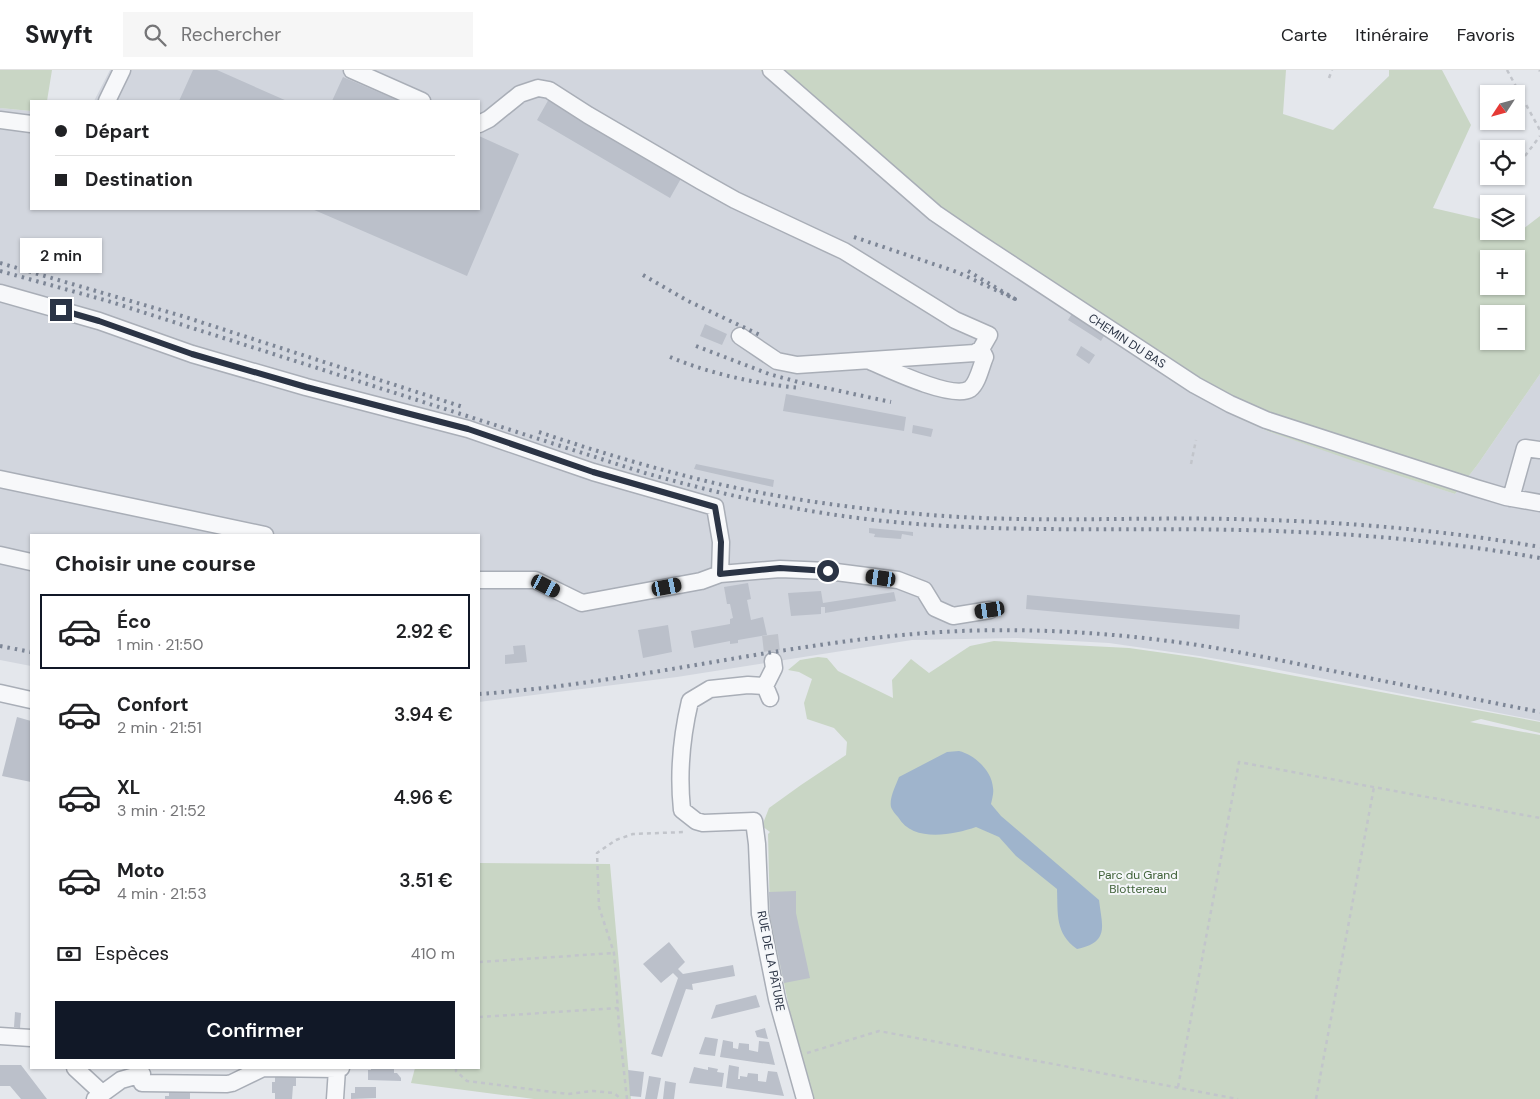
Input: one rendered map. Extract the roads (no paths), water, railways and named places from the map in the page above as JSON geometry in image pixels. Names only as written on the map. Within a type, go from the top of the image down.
[{"type":"street","points":[[107,100],[122,70]]},
{"type":"street","points":[[352,70],[420,100]]},
{"type":"street","name":"CHEMIN DU BAS","points":[[771,70],[935,213],[976,242],[1195,385],[1230,404],[1266,420],[1476,488],[1511,498],[1540,503]]},
{"type":"street","points":[[480,123],[493,116],[520,94],[538,88],[549,90],[588,115],[735,200],[844,251],[956,320],[989,335],[980,350],[975,353],[788,364],[769,357],[740,336]]},
{"type":"street","points":[[0,120],[30,124]]},
{"type":"street","points":[[0,293],[99,321],[192,354],[296,384],[468,429],[593,472],[715,507],[721,542],[720,574]]},
{"type":"street","points":[[868,360],[915,382],[962,392],[970,389],[974,384],[985,357],[980,350]]},
{"type":"street","points":[[1511,498],[1525,448],[1540,450]]},
{"type":"street","points":[[0,479],[260,534]]},
{"type":"street","points":[[0,555],[30,562]]},
{"type":"street","points":[[480,580],[535,580],[582,603],[702,581],[720,574],[780,568],[837,572],[898,580],[924,590],[934,608],[953,616],[990,610]]},
{"type":"street","name":"RUE DE LA PÂTURE","points":[[773,662],[774,668],[767,692],[748,685],[710,689],[690,701],[683,732],[679,782],[682,810],[696,821],[754,821],[757,844],[760,914],[777,1000],[805,1099]]},
{"type":"street","points":[[0,694],[30,700]]},
{"type":"street","points":[[0,1036],[30,1038]]},
{"type":"street","points":[[76,1069],[99,1096],[121,1080],[226,1084],[261,1069]]},
{"type":"street","points":[[335,1099],[339,1069]]},
{"type":"water","points":[[959,751],[977,760],[990,776],[993,788],[991,804],[1001,816],[1099,900],[1102,932],[1095,942],[1077,949],[1070,943],[1061,930],[1059,923],[1057,889],[1016,856],[999,837],[976,827],[945,834],[923,834],[913,831],[905,825],[894,812],[891,807],[891,800],[899,777],[947,752]]},
{"type":"tunnel","points":[[770,635],[773,661]]},
{"type":"railway","points":[[854,237],[957,272],[1015,299],[968,271]]},
{"type":"railway","points":[[0,263],[182,316],[463,407]]},
{"type":"railway","points":[[0,271],[108,301],[645,473],[737,497],[799,509],[862,519],[944,526],[1045,529],[1196,529],[1328,533],[1450,544],[1540,558]]},
{"type":"railway","points":[[643,275],[688,301],[760,335]]},
{"type":"railway","points":[[696,346],[769,374],[891,402]]},
{"type":"railway","points":[[670,357],[734,377],[801,388]]},
{"type":"railway","points":[[539,432],[624,459],[710,482],[820,503],[875,510],[1006,519],[1194,519],[1309,522],[1463,535],[1540,547]]},
{"type":"railway","points":[[480,694],[599,680],[839,642],[899,635],[1018,630],[1104,634],[1191,644],[1540,712]]},
{"type":"railway","points":[[0,646],[30,652]]},
{"type":"park label","name":"Parc du Grand Blottereau","points":[[1138,882]]}]
